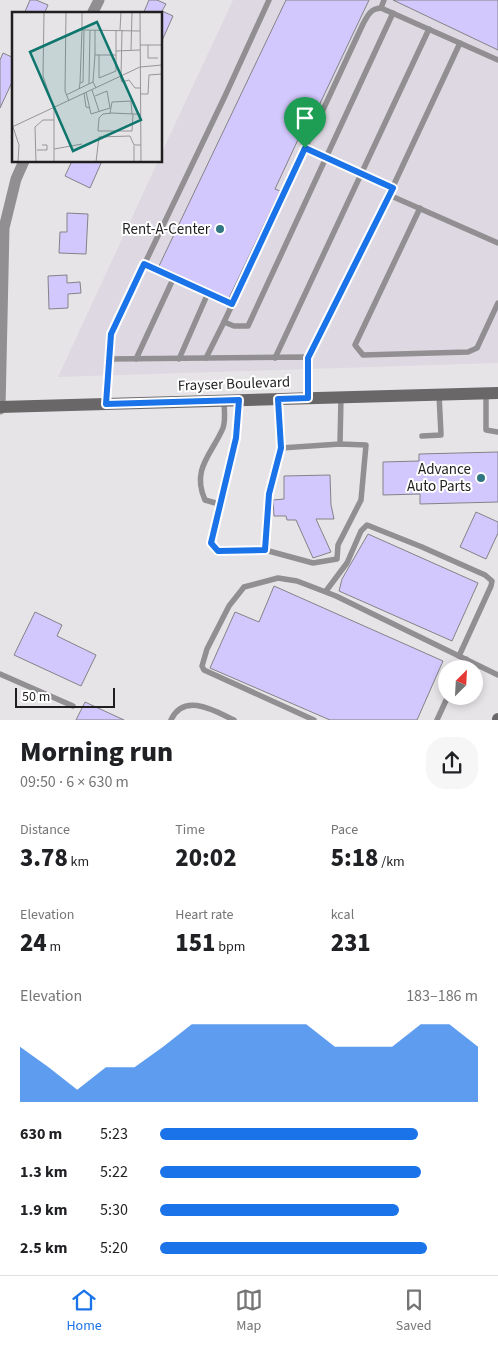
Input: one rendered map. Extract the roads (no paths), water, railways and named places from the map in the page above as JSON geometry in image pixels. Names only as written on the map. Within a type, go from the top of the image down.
[{"type":"main road","name":"Frayser Boulevard","points":[[0,408],[495,392]]},
{"type":"street","points":[[93,12],[99,0]]},
{"type":"street","points":[[0,408],[4,228],[16,178],[24,162]]},
{"type":"lane","points":[[106,404],[111,334],[269,0]]},
{"type":"lane","points":[[381,8],[384,0]]},
{"type":"lane","points":[[206,358],[370,12],[381,8],[498,60]]},
{"type":"lane","points":[[224,322],[234,326],[248,326],[393,13]]},
{"type":"lane","points":[[275,358],[429,29]]},
{"type":"lane","points":[[308,398],[308,358],[393,188],[460,43]]},
{"type":"lane","points":[[305,148],[393,188]]},
{"type":"lane","points":[[389,195],[498,243]]},
{"type":"lane","points":[[420,208],[355,345],[363,355],[468,352],[477,348],[498,304]]},
{"type":"lane","points":[[144,264],[232,304]]},
{"type":"lane","points":[[136,359],[174,278]]},
{"type":"lane","points":[[178,359],[208,293]]},
{"type":"lane","points":[[109,359],[308,358]]},
{"type":"lane","points":[[495,392],[486,430],[498,432]]},
{"type":"lane","points":[[422,436],[441,434],[439,394]]},
{"type":"lane","points":[[340,444],[341,397]]},
{"type":"lane","points":[[265,550],[269,494],[281,448],[278,399]]},
{"type":"lane","points":[[220,504],[205,500],[199,488],[200,474],[208,453],[224,426],[224,400]]},
{"type":"lane","points":[[239,400],[236,438],[211,543],[218,551],[265,550],[313,563],[337,558],[338,545],[361,500],[366,445],[340,444],[281,448]]},
{"type":"lane","points":[[326,592],[347,563],[361,531],[367,525],[485,575],[492,581],[491,586],[459,656]]},
{"type":"lane","points":[[314,720],[204,670],[202,666],[207,649],[229,606],[244,587],[278,578],[297,581],[326,592],[498,675]]},
{"type":"lane","points":[[0,674],[73,706]]},
{"type":"lane","points":[[171,720],[174,713],[184,707],[195,704],[234,720]]},
{"type":"lane","points":[[437,720],[444,705]]},
{"type":"place","name":"Rent-A-Center","points":[[220,229]]},
{"type":"place","name":"Advance Auto Parts","points":[[481,478]]}]
